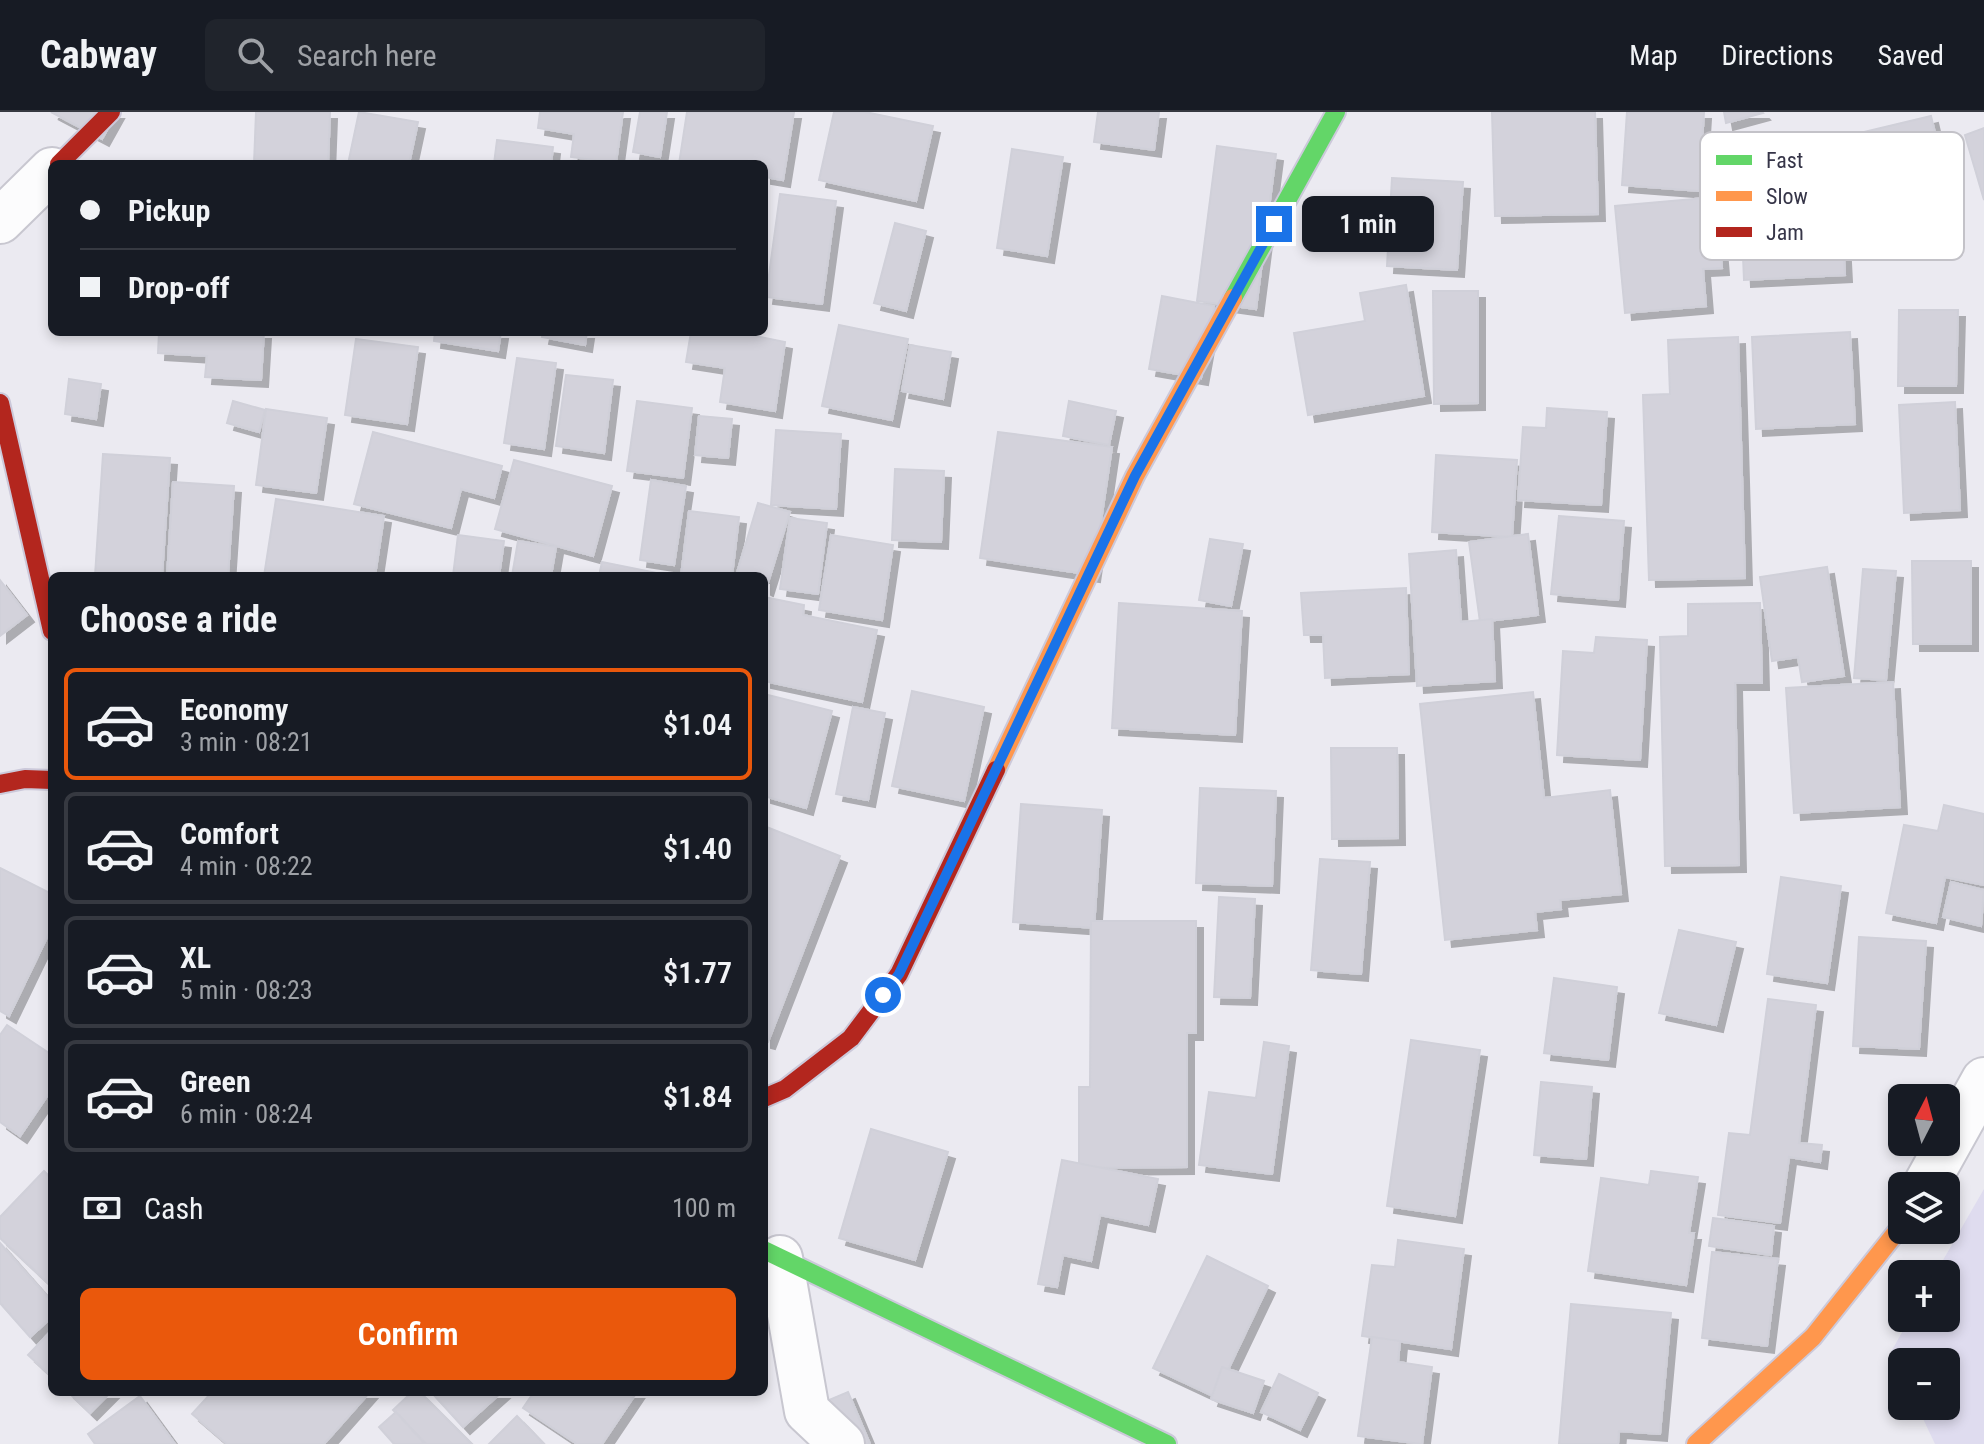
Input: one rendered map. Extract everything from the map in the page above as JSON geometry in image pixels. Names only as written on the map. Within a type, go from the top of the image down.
[{"type":"street","points":[[63,160],[111,112]]},
{"type":"street","points":[[768,1096],[785,1089],[851,1038],[899,974],[1135,476],[1336,112]]},
{"type":"street","points":[[0,221],[48,174]]},
{"type":"street","points":[[0,403],[48,613]]},
{"type":"street","points":[[0,784],[25,779],[48,780]]},
{"type":"street","points":[[1933,1172],[1984,1080]]},
{"type":"street","points":[[1696,1444],[1813,1337],[1888,1243]]},
{"type":"street","points":[[772,1254],[807,1411],[842,1444]]},
{"type":"street","points":[[772,1254],[1167,1444]]},
{"type":"shaded area","points":[[1984,1189],[1984,1444],[1935,1444],[1924,1420],[1960,1420],[1960,1348],[1893,1348],[1902,1332],[1960,1332],[1960,1260],[1943,1260],[1952,1244],[1960,1244],[1960,1231]]},
{"type":"building","points":[[51,112],[117,112],[102,139]]},
{"type":"building","points":[[256,112],[330,112],[328,160],[254,160]]},
{"type":"building","points":[[359,112],[418,122],[410,160],[349,160]]},
{"type":"building","points":[[540,112],[623,112],[616,160],[571,157],[574,134],[538,128]]},
{"type":"building","points":[[640,112],[667,112],[660,157],[633,152]]},
{"type":"building","points":[[687,112],[794,112],[783,180],[768,178],[768,160],[680,160]]},
{"type":"building","points":[[834,112],[865,112],[933,126],[916,201],[819,180]]},
{"type":"building","points":[[1098,112],[1159,112],[1154,150],[1094,142]]},
{"type":"building","points":[[1492,112],[1595,112],[1598,214],[1495,216]]},
{"type":"building","points":[[1627,112],[1704,112],[1703,132],[1700,132],[1699,191],[1622,185]]},
{"type":"building","points":[[1724,112],[1762,112],[1763,113],[1726,123]]},
{"type":"building","points":[[1931,116],[1935,132],[1864,132]]},
{"type":"building","points":[[1984,128],[1984,200],[1965,135]]},
{"type":"building","points":[[497,140],[553,147],[551,160],[494,160]]},
{"type":"building","points":[[1217,146],[1276,154],[1256,309],[1197,301]]},
{"type":"building","points":[[1012,149],[1063,157],[1047,256],[997,248]]},
{"type":"building","points":[[1392,178],[1463,182],[1457,270],[1387,266]]},
{"type":"building","points":[[780,194],[836,201],[822,304],[768,297]]},
{"type":"building","points":[[1700,198],[1700,260],[1721,260],[1722,268],[1703,269],[1706,306],[1625,313],[1615,206]]},
{"type":"building","points":[[895,223],[926,231],[906,311],[874,303]]},
{"type":"building","points":[[1743,260],[1844,260],[1845,275],[1744,280]]},
{"type":"building","points":[[1406,285],[1424,396],[1308,415],[1294,333],[1365,321],[1360,293]]},
{"type":"building","points":[[1433,291],[1478,291],[1478,403],[1434,404]]},
{"type":"building","points":[[1162,296],[1214,306],[1201,378],[1149,369]]},
{"type":"building","points":[[1899,310],[1958,310],[1956,386],[1898,386]]},
{"type":"building","points":[[839,325],[908,339],[892,420],[822,406]]},
{"type":"building","points":[[1850,332],[1855,424],[1756,429],[1752,337]]},
{"type":"building","points":[[159,336],[264,336],[261,380],[205,377],[207,356],[158,353]]},
{"type":"building","points":[[435,336],[500,336],[498,351],[434,341]]},
{"type":"building","points":[[542,336],[586,336],[585,345]]},
{"type":"building","points":[[690,336],[756,336],[785,342],[775,411],[720,402],[725,368],[686,362]]},
{"type":"building","points":[[1738,337],[1745,578],[1649,580],[1643,395],[1670,394],[1668,340]]},
{"type":"building","points":[[356,339],[418,347],[407,424],[345,415]]},
{"type":"building","points":[[910,345],[951,352],[943,399],[902,391]]},
{"type":"building","points":[[517,358],[556,363],[544,449],[504,443]]},
{"type":"building","points":[[566,375],[613,380],[604,453],[556,446]]},
{"type":"building","points":[[69,379],[101,384],[96,419],[65,414]]},
{"type":"building","points":[[233,401],[265,410],[259,432],[227,423]]},
{"type":"building","points":[[637,401],[692,408],[683,478],[627,471]]},
{"type":"building","points":[[1069,401],[1116,411],[1109,445],[1063,436]]},
{"type":"building","points":[[1955,402],[1960,510],[1904,513],[1899,405]]},
{"type":"building","points":[[1547,408],[1607,412],[1601,505],[1518,500],[1523,427],[1546,428]]},
{"type":"building","points":[[266,409],[327,418],[316,493],[256,485]]},
{"type":"building","points":[[699,416],[732,419],[728,458],[695,455]]},
{"type":"building","points":[[776,430],[841,434],[836,509],[771,505]]},
{"type":"building","points":[[373,432],[502,466],[494,498],[461,489],[451,528],[354,504]]},
{"type":"building","points":[[998,432],[1112,447],[1093,575],[980,558]]},
{"type":"building","points":[[103,454],[170,458],[162,572],[95,572]]},
{"type":"building","points":[[1436,455],[1517,460],[1512,537],[1432,532]]},
{"type":"building","points":[[514,460],[612,486],[593,556],[495,529]]},
{"type":"building","points":[[895,469],[944,471],[941,542],[892,540]]},
{"type":"building","points":[[651,480],[686,486],[674,565],[640,560]]},
{"type":"building","points":[[173,482],[234,486],[228,572],[167,572]]},
{"type":"building","points":[[276,499],[384,516],[376,572],[265,572]]},
{"type":"building","points":[[758,503],[790,512],[768,583],[768,572],[737,572]]},
{"type":"building","points":[[689,511],[739,517],[732,572],[681,572]]},
{"type":"building","points":[[1559,516],[1624,521],[1618,600],[1551,594]]},
{"type":"building","points":[[790,518],[827,523],[818,594],[780,589]]},
{"type":"building","points":[[1528,534],[1538,615],[1480,622],[1469,542]]},
{"type":"building","points":[[458,535],[504,541],[500,572],[453,572]]},
{"type":"building","points":[[831,535],[893,545],[882,620],[819,610]]},
{"type":"building","points":[[1210,539],[1243,544],[1231,606],[1199,600]]},
{"type":"building","points":[[518,541],[556,547],[552,572],[513,572]]},
{"type":"building","points":[[1456,550],[1461,622],[1492,619],[1495,681],[1417,686],[1409,554]]},
{"type":"building","points":[[1912,561],[1971,561],[1971,644],[1913,644]]},
{"type":"building","points":[[602,562],[652,572],[600,572]]},
{"type":"building","points":[[1827,567],[1844,676],[1802,682],[1798,657],[1772,661],[1760,577]]},
{"type":"building","points":[[1863,569],[1896,571],[1886,680],[1854,678]]},
{"type":"building","points":[[0,580],[27,615],[0,636]]},
{"type":"building","points":[[1406,588],[1409,674],[1325,678],[1323,635],[1304,635],[1301,593]]},
{"type":"building","points":[[768,598],[804,605],[803,615],[877,630],[862,702],[768,682]]},
{"type":"building","points":[[1119,603],[1242,611],[1235,735],[1112,728]]},
{"type":"building","points":[[1760,603],[1762,683],[1735,683],[1739,865],[1665,866],[1660,637],[1688,636],[1688,604]]},
{"type":"building","points":[[1596,637],[1647,640],[1640,760],[1557,755],[1563,651],[1594,653]]},
{"type":"building","points":[[1893,682],[1900,807],[1794,813],[1786,688]]},
{"type":"building","points":[[912,691],[984,707],[964,801],[892,786]]},
{"type":"building","points":[[1533,692],[1544,798],[1610,790],[1621,894],[1560,900],[1561,909],[1535,912],[1537,930],[1445,940],[1420,704]]},
{"type":"building","points":[[768,695],[832,711],[806,808],[768,797]]},
{"type":"building","points":[[853,707],[885,713],[868,800],[836,794]]},
{"type":"building","points":[[1331,748],[1397,748],[1398,838],[1332,839]]},
{"type":"building","points":[[1200,788],[1276,791],[1272,886],[1196,883]]},
{"type":"building","points":[[1021,804],[1102,810],[1094,928],[1013,922]]},
{"type":"building","points":[[1944,805],[1984,814],[1984,885],[1945,877],[1936,923],[1886,913],[1904,825],[1938,831]]},
{"type":"building","points":[[768,828],[840,856],[768,1042]]},
{"type":"building","points":[[1320,859],[1370,862],[1361,974],[1311,970]]},
{"type":"building","points":[[0,868],[48,892],[48,935],[9,1016],[0,1011]]},
{"type":"building","points":[[1781,877],[1841,886],[1827,983],[1767,974]]},
{"type":"building","points":[[1951,882],[1984,890],[1981,926],[1943,917]]},
{"type":"building","points":[[1219,897],[1255,899],[1250,998],[1214,997]]},
{"type":"building","points":[[1091,921],[1196,921],[1196,1033],[1187,1033],[1187,1167],[1079,1168],[1079,1087],[1090,1087]]},
{"type":"building","points":[[1679,930],[1736,942],[1716,1025],[1659,1013]]},
{"type":"building","points":[[1859,937],[1926,941],[1919,1049],[1853,1046]]},
{"type":"building","points":[[1554,978],[1617,987],[1608,1060],[1544,1053]]},
{"type":"building","points":[[1768,999],[1816,1005],[1799,1143],[1822,1145],[1820,1162],[1789,1157],[1780,1223],[1718,1215],[1729,1133],[1750,1135]]},
{"type":"building","points":[[7,1025],[48,1052],[48,1095],[20,1136],[0,1122],[0,1035]]},
{"type":"building","points":[[1411,1040],[1480,1050],[1455,1216],[1387,1206]]},
{"type":"building","points":[[1264,1042],[1289,1046],[1272,1174],[1199,1165],[1209,1092],[1256,1098]]},
{"type":"building","points":[[1541,1082],[1592,1087],[1586,1159],[1534,1155]]},
{"type":"building","points":[[871,1129],[948,1152],[915,1260],[839,1238]]},
{"type":"building","points":[[1062,1160],[1158,1179],[1148,1225],[1100,1215],[1091,1261],[1063,1255],[1057,1287],[1038,1284]]},
{"type":"building","points":[[44,1171],[48,1175],[48,1283],[0,1238],[0,1217]]},
{"type":"building","points":[[1651,1171],[1698,1177],[1689,1233],[1694,1233],[1686,1285],[1588,1271],[1601,1178],[1649,1185]]},
{"type":"building","points":[[1713,1218],[1774,1226],[1771,1255],[1709,1246]]},
{"type":"building","points":[[1398,1240],[1464,1249],[1451,1349],[1362,1336],[1372,1265],[1395,1267]]},
{"type":"building","points":[[0,1243],[48,1297],[48,1321],[30,1337],[0,1303]]},
{"type":"building","points":[[1712,1252],[1778,1259],[1767,1346],[1702,1338]]},
{"type":"building","points":[[1207,1256],[1268,1286],[1215,1397],[1153,1368]]},
{"type":"building","points":[[1571,1304],[1671,1313],[1660,1434],[1619,1431],[1618,1444],[1559,1444]]},
{"type":"building","points":[[48,1334],[48,1373],[28,1355]]},
{"type":"building","points":[[1372,1337],[1400,1341],[1398,1362],[1432,1367],[1422,1444],[1358,1436]]},
{"type":"building","points":[[1222,1367],[1264,1381],[1253,1413],[1211,1399]]},
{"type":"building","points":[[1279,1374],[1318,1393],[1300,1430],[1261,1412]]},
{"type":"building","points":[[848,1392],[870,1444],[825,1444],[810,1408]]},
{"type":"building","points":[[72,1396],[107,1396],[90,1413]]},
{"type":"building","points":[[140,1396],[175,1444],[95,1444],[88,1434]]},
{"type":"building","points":[[208,1396],[366,1396],[324,1444],[227,1444],[192,1414]]},
{"type":"building","points":[[408,1396],[424,1396],[472,1444],[426,1444],[393,1410]]},
{"type":"building","points":[[435,1396],[498,1396],[463,1427]]},
{"type":"building","points":[[531,1396],[634,1396],[602,1444],[577,1444],[523,1408]]},
{"type":"building","points":[[396,1412],[425,1444],[394,1444],[379,1427]]},
{"type":"building","points":[[517,1416],[544,1444],[489,1444]]},
{"type":"traffic: fast","points":[[1233,298],[1336,112]]},
{"type":"traffic: fast","points":[[768,1252],[1167,1444]]},
{"type":"traffic: slow","points":[[996,770],[1135,476],[1233,298]]},
{"type":"traffic: slow","points":[[1696,1444],[1813,1337],[1888,1243]]},
{"type":"traffic: jam","points":[[63,160],[111,112]]},
{"type":"traffic: jam","points":[[0,403],[48,613]]},
{"type":"traffic: jam","points":[[768,1096],[785,1089],[851,1038],[899,974],[996,770]]},
{"type":"traffic: jam","points":[[0,784],[25,779],[48,780]]},
{"type":"route","points":[[883,995],[899,974],[1135,476],[1274,224]]}]
